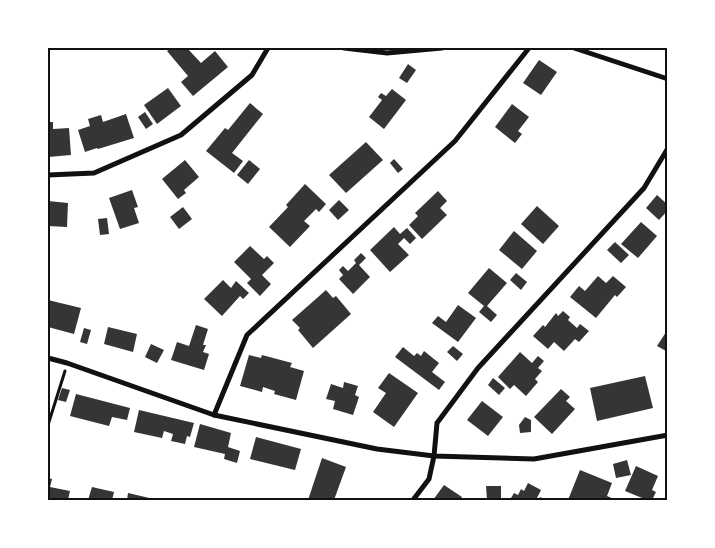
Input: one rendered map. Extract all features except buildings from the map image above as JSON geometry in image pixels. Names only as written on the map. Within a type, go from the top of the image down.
[{"type":"street","points":[[48,175],[94,173],[181,135],[252,75],[268,48]]},
{"type":"street","points":[[344,48],[387,53],[442,48]]},
{"type":"street","points":[[214,415],[247,335],[455,141],[528,48]]},
{"type":"street","points":[[574,48],[668,79]]},
{"type":"street","points":[[413,500],[429,479],[434,456],[436,423],[478,368],[644,188],[668,148]]},
{"type":"street","points":[[48,358],[214,415],[377,450],[434,456],[534,459],[668,435]]},
{"type":"path","points":[[48,426],[67,363]]}]
